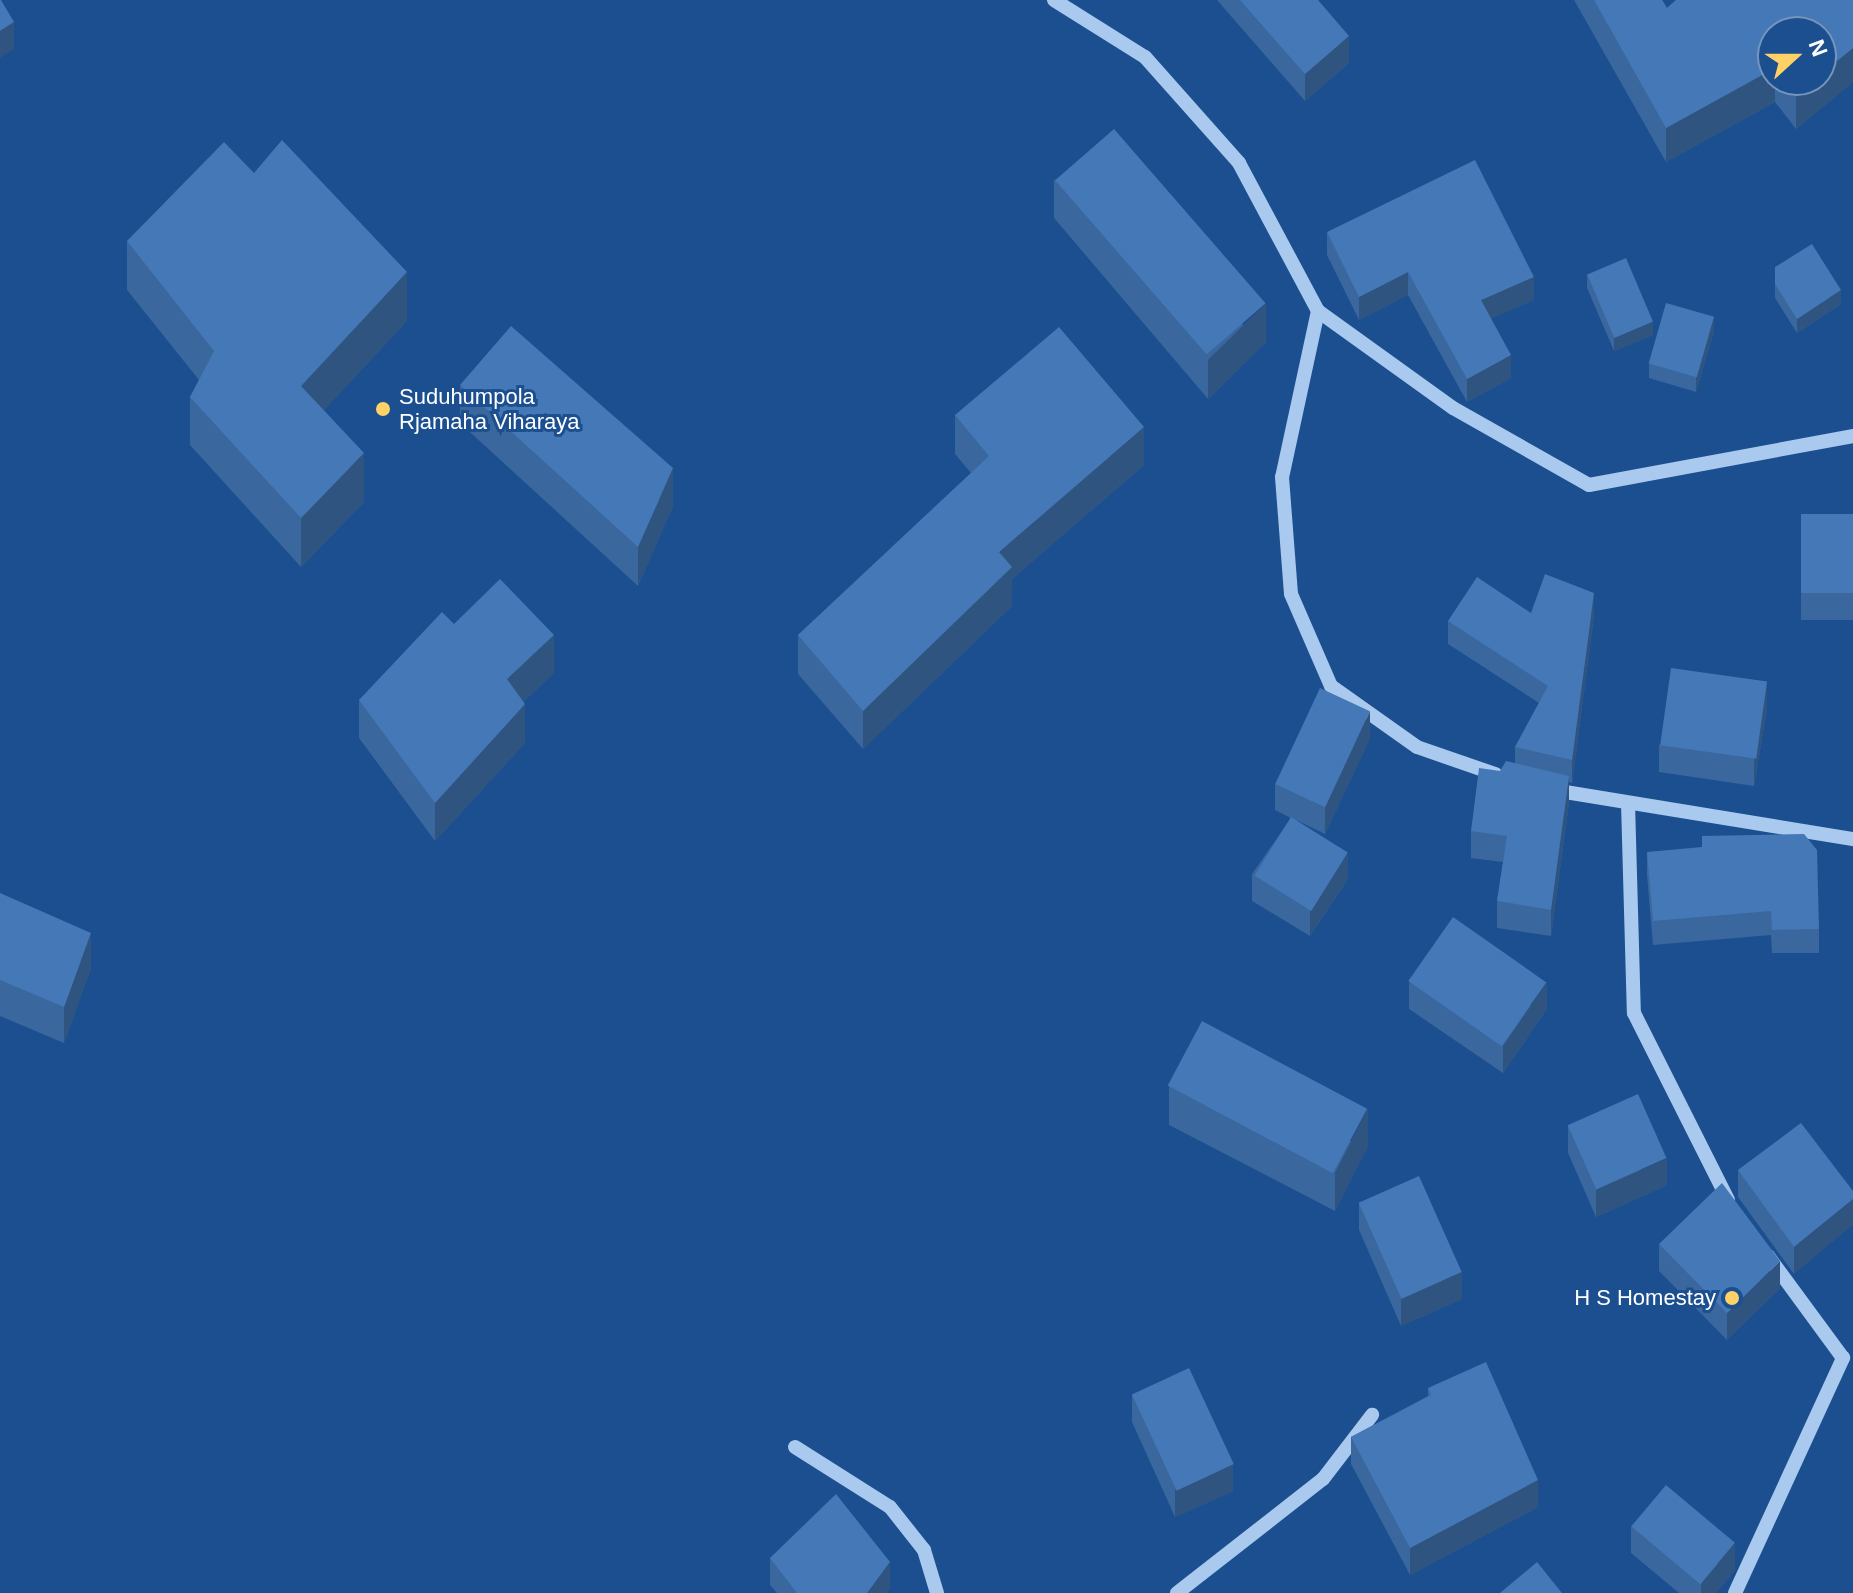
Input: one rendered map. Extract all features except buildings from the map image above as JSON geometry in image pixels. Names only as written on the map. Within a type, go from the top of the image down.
[{"type":"street","points":[[1054,0],[1145,57],[1239,163],[1318,311],[1453,408],[1589,485],[1853,436]]},
{"type":"street","points":[[1318,311],[1282,477],[1291,594],[1331,686],[1417,747],[1523,784],[1853,839]]},
{"type":"street","points":[[1628,803],[1634,1013],[1719,1188],[1737,1212]]},
{"type":"street","points":[[1735,1593],[1848,1359],[1754,1236]]},
{"type":"street","points":[[1177,1593],[1323,1479],[1372,1415]]},
{"type":"street","points":[[795,1447],[890,1507],[924,1550],[937,1593]]},
{"type":"place","name":"Suduhumpola Rjamaha Viharaya","points":[[383,409]]},
{"type":"place","name":"H S Homestay","points":[[1732,1298]]}]
